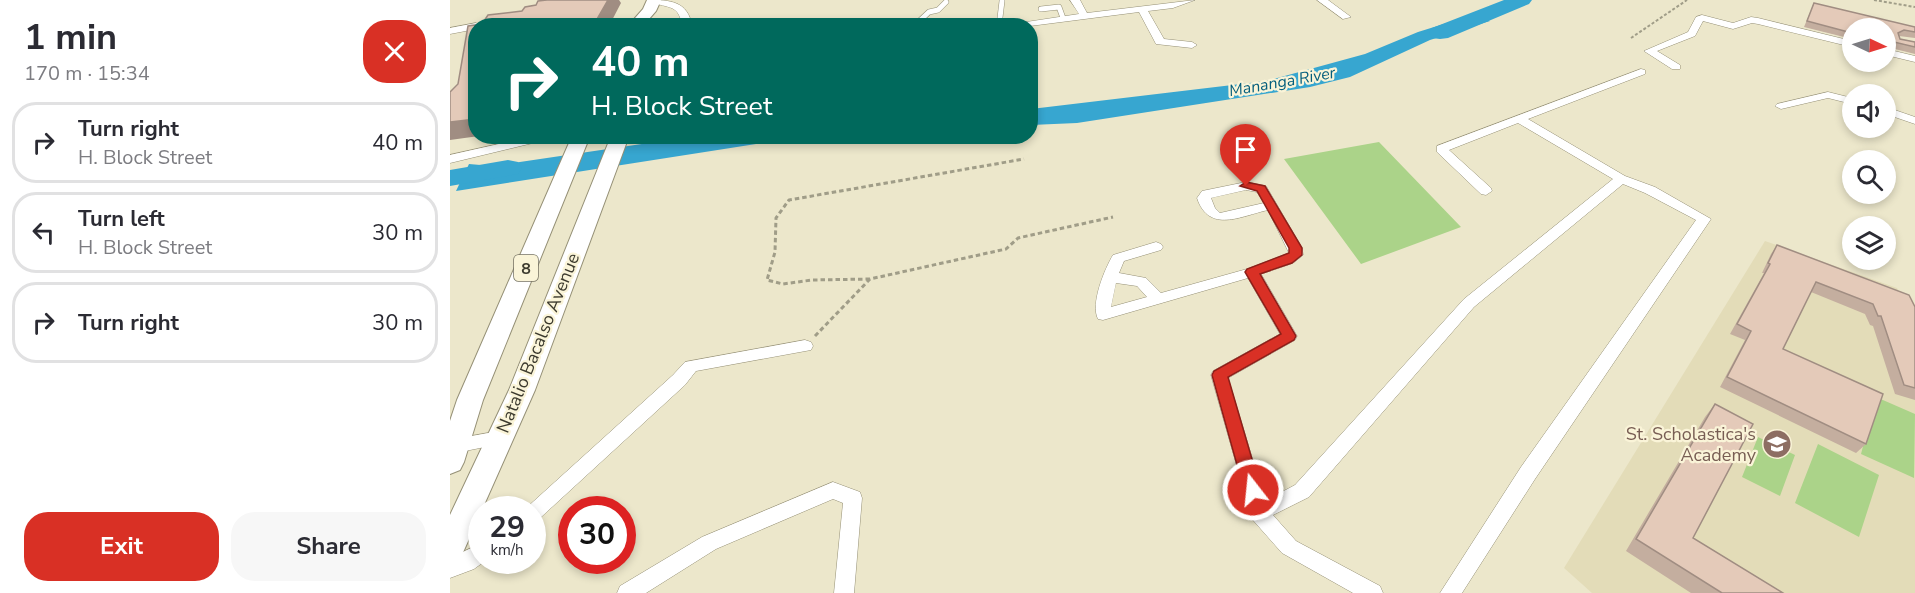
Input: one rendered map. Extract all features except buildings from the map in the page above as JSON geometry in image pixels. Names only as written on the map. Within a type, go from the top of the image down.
[{"type":"main road","points":[[641,18],[652,4]]},
{"type":"main road","name":"8","points":[[452,452],[470,400],[578,144]]},
{"type":"main road","name":"Natalio Bacalso Avenue","points":[[450,548],[522,390],[617,144]]},
{"type":"street","points":[[1075,0],[1084,15]]},
{"type":"street","points":[[1038,21],[1190,0]]},
{"type":"street","points":[[1323,0],[1346,17]]},
{"type":"street","points":[[652,4],[679,6],[687,18]]},
{"type":"street","points":[[1142,6],[1160,42],[1192,45]]},
{"type":"street","points":[[1676,67],[1649,51],[1692,34],[1699,19],[1702,18],[1732,26],[1751,20],[1758,21],[1842,42]]},
{"type":"street","points":[[450,31],[468,28]]},
{"type":"street","points":[[1896,54],[1915,59]]},
{"type":"street","points":[[1486,191],[1441,149],[1641,72]]},
{"type":"street","points":[[1781,106],[1824,95],[1842,99]]},
{"type":"street","points":[[1896,114],[1915,120]]},
{"type":"street","points":[[1450,593],[1528,473],[1704,219],[1650,190],[1621,179],[1519,119]]},
{"type":"street","points":[[450,159],[513,144]]},
{"type":"street","points":[[1259,513],[1302,491],[1469,303],[1621,179]]},
{"type":"street","points":[[1156,247],[1118,258],[1103,296],[1103,315],[1252,272],[1296,255],[1295,248],[1272,205]]},
{"type":"street","points":[[1252,272],[1289,336],[1220,375],[1259,513],[1288,547],[1373,593]]},
{"type":"street","points":[[1110,278],[1141,282],[1158,299]]},
{"type":"street","points":[[546,500],[679,380],[691,366],[805,346]]},
{"type":"street","points":[[452,452],[499,438]]},
{"type":"street","points":[[627,593],[709,543],[833,490],[854,498],[844,593]]},
{"type":"street","points":[[450,568],[468,561]]},
{"type":"lane","points":[[1000,18],[1002,1]]},
{"type":"lane","points":[[923,18],[929,12],[938,10],[946,2]]},
{"type":"lane","points":[[1041,9],[1059,7],[1063,18]]},
{"type":"path","points":[[1631,38],[1687,0]]},
{"type":"path","points":[[1874,0],[1915,7]]},
{"type":"path","points":[[1024,159],[789,200],[777,212],[774,223],[777,246],[767,280],[783,284],[812,280],[870,279],[1006,249],[1018,238],[1113,216]]},
{"type":"path","points":[[805,346],[870,279]]},
{"type":"shaded area","name":"St. Scholastica's Academy","points":[[1765,241],[1897,288],[1915,321],[1915,593],[1592,593],[1564,568]]},
{"type":"green space","points":[[1379,142],[1461,227],[1361,264],[1284,159]]},
{"type":"green space","points":[[1876,397],[1915,414],[1914,478],[1861,454]]},
{"type":"green space","points":[[1758,437],[1795,455],[1780,496],[1742,477]]},
{"type":"green space","points":[[1818,444],[1879,475],[1859,537],[1795,503]]},
{"type":"water","points":[[1476,14],[1490,21],[1430,40],[1350,77],[1310,87],[1077,123],[1038,125],[1038,108],[1266,81],[1365,54],[1418,32]]},
{"type":"water","points":[[641,144],[755,144],[456,191],[469,164],[492,166]]},
{"type":"waterway","name":"Mananga River","points":[[1440,33],[1522,0]]},
{"type":"waterway","name":"Mananga River","points":[[450,178],[508,168]]},
{"type":"place","name":"St. Scholastica's Academy","points":[[1777,444]]},
{"type":"route","points":[[1246,186],[1261,189],[1295,248],[1296,255],[1252,272],[1289,336],[1220,375],[1253,490]]}]
